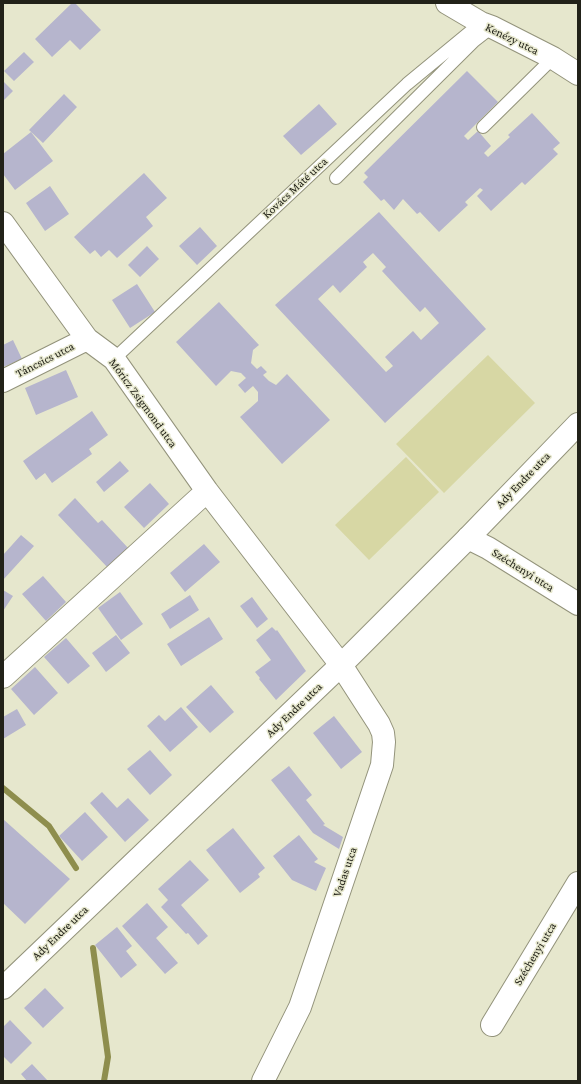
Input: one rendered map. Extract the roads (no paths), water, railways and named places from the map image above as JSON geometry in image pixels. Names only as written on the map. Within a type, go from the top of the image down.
[{"type":"street","name":"Kenézy utca","points":[[447,3],[486,25],[553,58],[578,74]]},
{"type":"street","name":"Móricz Zsigmond utca","points":[[3,223],[87,339],[114,359],[207,491],[341,665]]},
{"type":"street","name":"Táncsics utca","points":[[3,381],[87,339]]},
{"type":"street","name":"Ady Endre utca","points":[[3,988],[341,665],[468,538],[578,424]]},
{"type":"street","points":[[3,677],[207,491]]},
{"type":"street","name":"Széchenyi utca","points":[[468,538],[488,548],[578,604]]},
{"type":"street","name":"Vadas utca","points":[[263,1081],[300,1007],[382,765],[384,742],[383,733],[379,724],[341,665]]},
{"type":"street","name":"Széchenyi utca","points":[[492,1025],[578,883]]},
{"type":"lane","points":[[336,178],[474,41],[486,25]]},
{"type":"lane","name":"Kovács Máté utca","points":[[114,359],[407,84],[486,25]]},
{"type":"lane","points":[[483,127],[553,58]]},
{"type":"waterway","points":[[3,788],[49,826],[76,868]]},
{"type":"waterway","points":[[93,948],[108,1057],[104,1081]]}]
